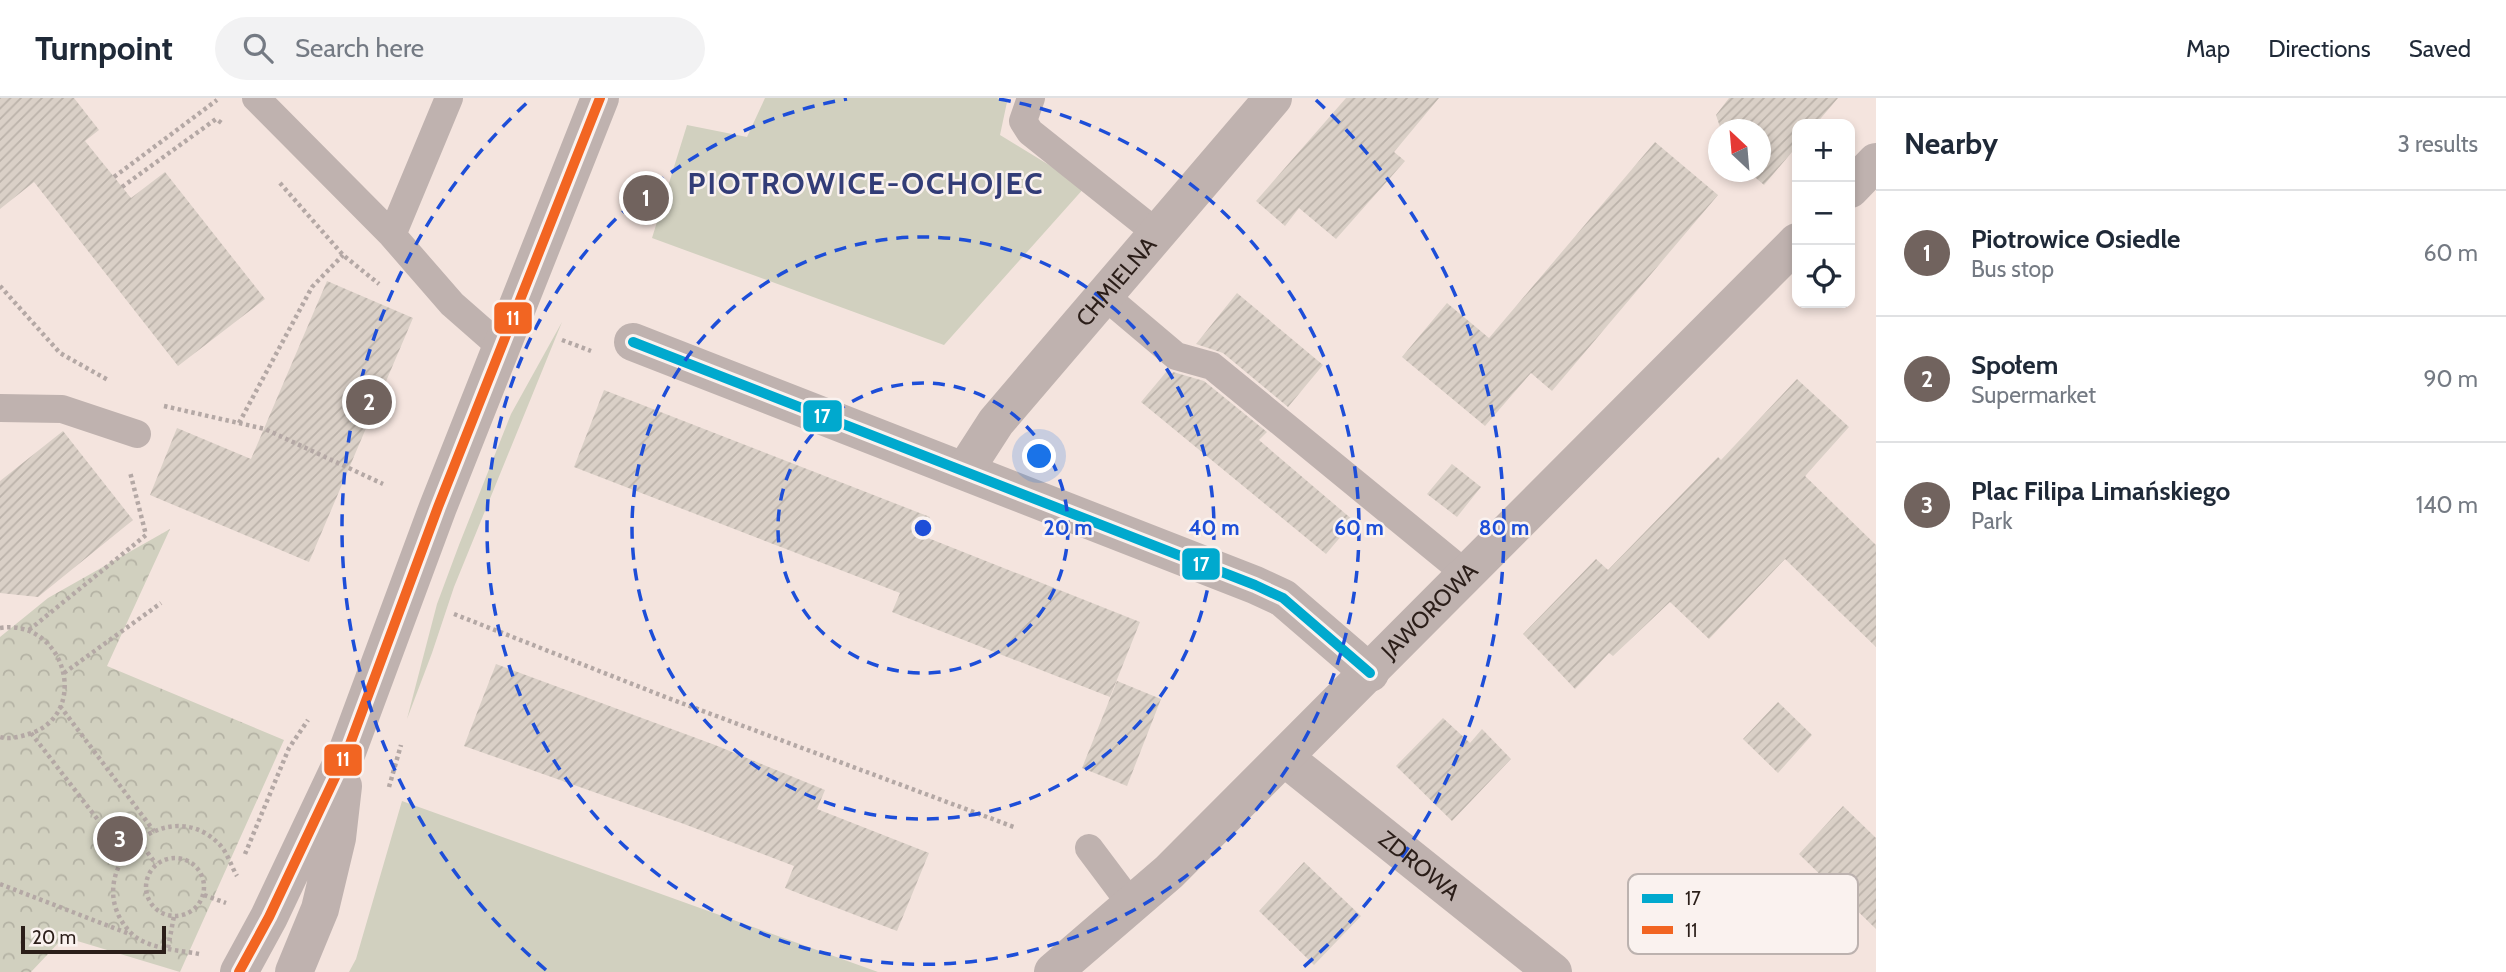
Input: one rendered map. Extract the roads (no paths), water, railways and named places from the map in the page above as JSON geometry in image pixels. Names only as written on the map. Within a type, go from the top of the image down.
[{"type":"street","points":[[239,972],[269,917],[347,752],[414,571],[600,98]]},
{"type":"street","name":"CHMIELNA","points":[[965,470],[996,422],[1273,98]]},
{"type":"street","points":[[1855,184],[1876,162]]},
{"type":"street","name":"JAWOROWA","points":[[1053,972],[1169,872],[1286,758],[1795,245]]},
{"type":"street","points":[[633,342],[1255,585],[1283,598],[1370,673]]},
{"type":"street","points":[[294,972],[320,909],[337,838],[347,752]]},
{"type":"street","name":"ZDROWA","points":[[1286,758],[1553,972]]},
{"type":"lane","points":[[256,98],[392,235],[452,304],[501,347]]},
{"type":"lane","points":[[392,235],[449,98]]},
{"type":"lane","points":[[1031,98],[1023,121],[1030,132],[1158,234]]},
{"type":"lane","points":[[1105,296],[1176,356],[1212,366],[1466,574]]},
{"type":"lane","points":[[0,408],[62,409],[137,434]]},
{"type":"lane","points":[[1090,848],[1131,904]]},
{"type":"place","name":"Piotrowice Osiedle","points":[[646,198]]},
{"type":"place","name":"Społem","points":[[369,402]]},
{"type":"place","name":"Plac Filipa Limańskiego","points":[[120,839]]},
{"type":"district","name":"PIOTROWICE-OCHOJEC","points":[[866,183]]}]
